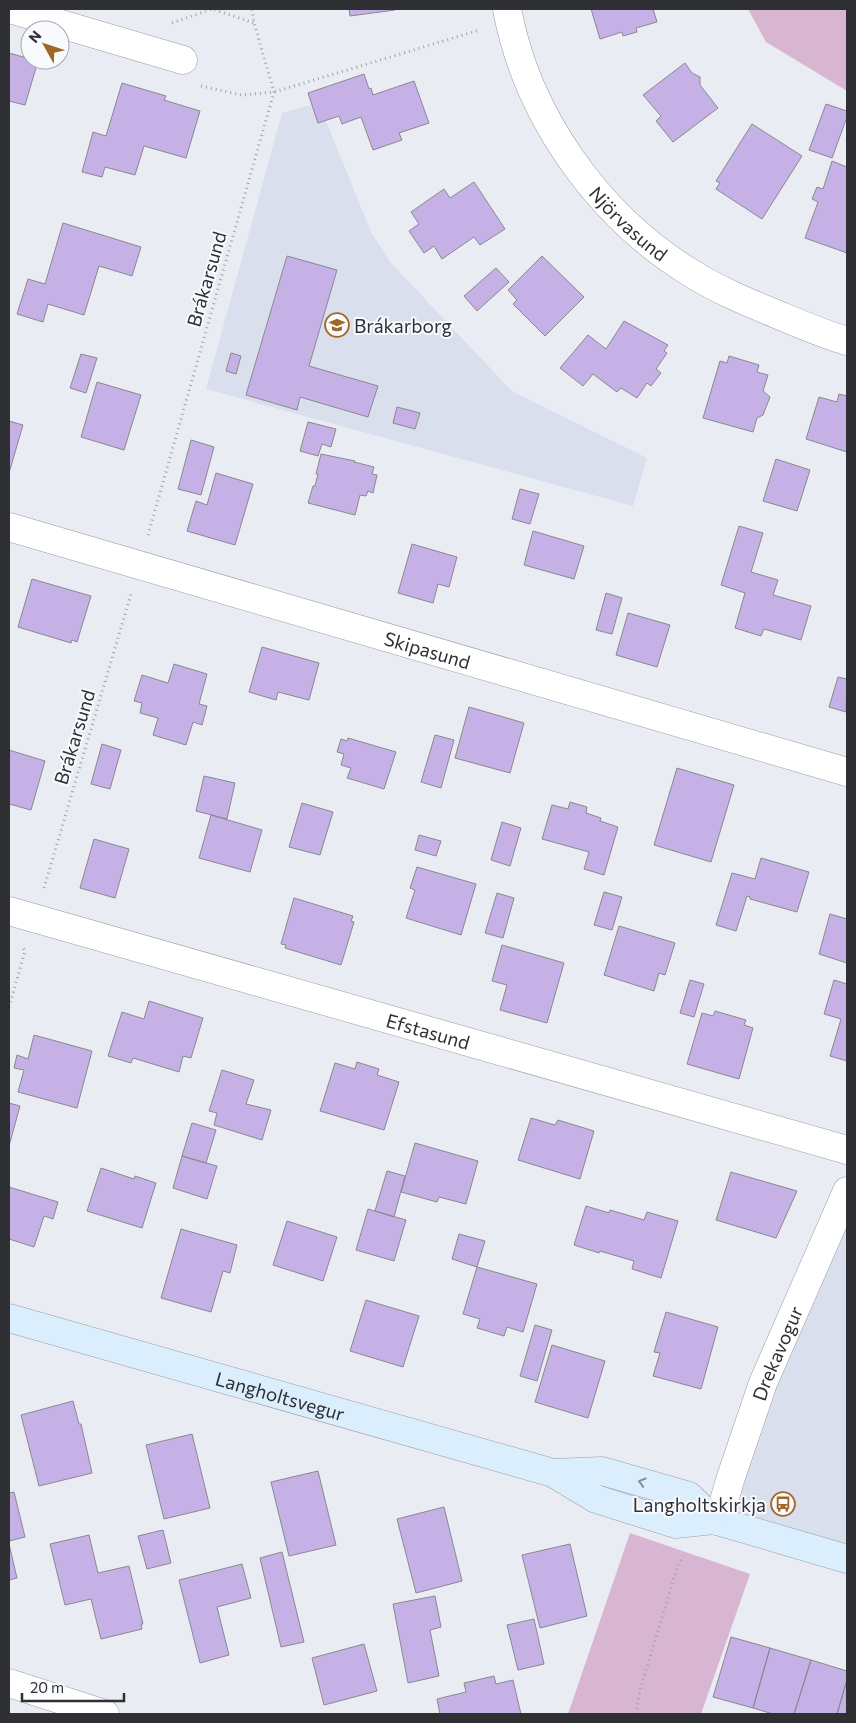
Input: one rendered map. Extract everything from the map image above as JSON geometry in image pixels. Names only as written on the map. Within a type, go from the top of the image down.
[{"type":"street","points":[[10,9],[183,60]]},
{"type":"street","name":"Njörvasund","points":[[508,15],[522,64],[540,106],[562,145],[584,175],[619,216],[653,246],[690,272],[729,295],[824,334],[847,341]]},
{"type":"street","name":"Skipasund","points":[[9,527],[847,772]]},
{"type":"street","name":"Efstasund","points":[[9,911],[847,1150]]},
{"type":"street","name":"Drekavogur","points":[[716,1520],[763,1383],[847,1191]]},
{"type":"street","name":"Langholtsvegur","points":[[9,1318],[553,1473],[596,1499],[669,1522],[676,1524],[716,1520],[847,1559]]},
{"type":"street","points":[[9,1683],[104,1714]]},
{"type":"path","points":[[167,25],[212,9],[254,23]]},
{"type":"path","points":[[252,9],[254,23],[274,92]]},
{"type":"path","points":[[183,60],[198,86],[241,95],[274,92],[508,15]]},
{"type":"path","name":"Brákarsund","points":[[141,538],[148,537],[274,92]]},
{"type":"path","name":"Brákarsund","points":[[36,890],[44,888],[132,592]]},
{"type":"path","points":[[9,1007],[25,951],[21,945]]},
{"type":"path","points":[[636,1714],[640,1690],[678,1565],[683,1556]]},
{"type":"shaded area","points":[[748,9],[847,9],[847,91],[766,42]]},
{"type":"shaded area","name":"Brákarborg","points":[[311,105],[318,123],[326,121],[371,232],[390,262],[512,391],[647,458],[633,506],[206,389],[282,113]]},
{"type":"shaded area","points":[[847,1174],[847,1558],[709,1516]]},
{"type":"shaded area","points":[[630,1533],[750,1574],[701,1714],[568,1714]]},
{"type":"building","points":[[349,9],[395,9],[395,10],[350,16]]},
{"type":"building","points":[[591,9],[653,9],[657,22],[636,28],[637,32],[623,36],[622,32],[600,39]]},
{"type":"building","points":[[9,53],[20,56],[20,70],[35,70],[25,105],[9,101]]},
{"type":"building","points":[[685,63],[692,73],[700,77],[700,85],[718,108],[673,142],[656,121],[661,116],[643,95]]},
{"type":"building","points":[[364,74],[373,95],[414,81],[429,123],[399,133],[402,140],[373,150],[361,117],[342,124],[339,116],[318,123],[308,93]]},
{"type":"building","points":[[122,83],[166,96],[164,100],[200,111],[186,158],[144,146],[135,175],[105,167],[102,177],[82,172],[93,132],[106,136]]},
{"type":"building","points":[[826,104],[847,111],[847,117],[832,158],[809,150]]},
{"type":"building","points":[[752,124],[802,156],[762,219],[716,189],[720,183],[716,181]]},
{"type":"building","points":[[832,161],[847,167],[847,253],[805,238],[818,202],[812,199],[817,187],[823,189]]},
{"type":"building","points":[[474,182],[505,229],[480,245],[474,237],[442,259],[434,246],[424,253],[409,231],[419,224],[411,212],[444,189],[450,198]]},
{"type":"building","points":[[63,223],[141,247],[132,276],[99,266],[84,315],[48,304],[43,322],[17,314],[28,279],[45,284]]},
{"type":"building","points":[[287,256],[337,270],[309,366],[378,386],[368,417],[300,397],[297,410],[246,395]]},
{"type":"building","points":[[542,256],[584,297],[545,336],[513,304],[517,300],[508,290]]},
{"type":"building","points":[[496,268],[509,282],[477,311],[464,296]]},
{"type":"building","points":[[624,321],[668,345],[664,351],[667,353],[656,369],[661,373],[651,386],[647,383],[637,398],[621,388],[617,392],[593,374],[583,386],[560,368],[588,335],[606,349]]},
{"type":"building","points":[[231,353],[241,356],[236,374],[226,371]]},
{"type":"building","points":[[81,354],[97,358],[86,393],[70,388]]},
{"type":"building","points":[[729,356],[759,365],[757,372],[768,375],[763,391],[770,397],[763,415],[757,418],[753,432],[703,418],[720,361],[727,363]]},
{"type":"building","points":[[97,382],[141,395],[124,450],[81,437]]},
{"type":"building","points":[[839,394],[847,396],[847,452],[806,439],[819,397],[837,402]]},
{"type":"building","points":[[397,407],[420,413],[415,429],[393,423]]},
{"type":"building","points":[[9,421],[23,425],[9,473]]},
{"type":"building","points":[[308,422],[336,429],[331,447],[322,444],[318,456],[300,451]]},
{"type":"building","points":[[191,440],[214,447],[201,495],[178,489]]},
{"type":"building","points":[[321,454],[374,467],[372,474],[377,475],[373,493],[368,491],[366,496],[360,495],[355,515],[308,503],[313,486],[315,486]]},
{"type":"building","points":[[776,459],[810,470],[797,511],[763,501]]},
{"type":"building","points":[[216,473],[253,484],[235,545],[187,531],[196,501],[207,505]]},
{"type":"building","points":[[520,489],[539,494],[530,524],[512,519]]},
{"type":"building","points":[[739,526],[763,533],[751,572],[778,580],[773,595],[811,606],[801,640],[764,629],[761,636],[735,628],[745,593],[721,585]]},
{"type":"building","points":[[533,531],[584,546],[574,579],[524,565]]},
{"type":"building","points":[[412,544],[457,557],[449,587],[438,584],[433,603],[398,593]]},
{"type":"building","points":[[32,579],[91,596],[77,642],[72,640],[71,643],[18,627]]},
{"type":"building","points":[[606,593],[622,598],[612,634],[596,630]]},
{"type":"building","points":[[628,613],[670,625],[657,667],[616,655]]},
{"type":"building","points":[[262,647],[319,663],[309,700],[278,692],[276,700],[249,692]]},
{"type":"building","points":[[174,664],[207,674],[199,704],[207,706],[202,725],[193,722],[186,745],[153,735],[158,718],[140,713],[142,703],[134,701],[142,675],[168,683]]},
{"type":"building","points":[[838,677],[847,679],[846,712],[829,707]]},
{"type":"building","points":[[469,707],[524,723],[510,773],[455,758]]},
{"type":"building","points":[[435,735],[454,740],[441,788],[421,782]]},
{"type":"building","points":[[348,738],[396,752],[384,789],[347,778],[351,768],[341,765],[344,754],[337,752],[341,739],[347,741]]},
{"type":"building","points":[[102,744],[121,750],[110,789],[91,784]]},
{"type":"building","points":[[9,750],[45,761],[31,810],[9,804]]},
{"type":"building","points":[[677,768],[734,785],[711,862],[654,845]]},
{"type":"building","points":[[204,776],[235,783],[227,819],[196,811]]},
{"type":"building","points":[[570,802],[587,807],[586,813],[601,818],[600,821],[618,827],[604,875],[584,869],[589,852],[542,839],[552,805],[568,809]]},
{"type":"building","points":[[302,803],[333,812],[320,855],[289,847]]},
{"type":"building","points":[[211,815],[262,830],[250,872],[199,858]]},
{"type":"building","points":[[502,822],[521,828],[510,866],[491,860]]},
{"type":"building","points":[[419,835],[441,841],[436,856],[415,850]]},
{"type":"building","points":[[94,839],[129,849],[115,898],[80,888]]},
{"type":"building","points":[[761,858],[809,872],[797,912],[750,899],[747,896],[736,931],[716,925],[732,873],[755,879]]},
{"type":"building","points":[[417,867],[476,884],[461,935],[406,918],[415,890],[410,888]]},
{"type":"building","points":[[604,892],[622,897],[612,930],[594,925]]},
{"type":"building","points":[[497,893],[514,898],[503,938],[485,933]]},
{"type":"building","points":[[294,898],[353,916],[351,921],[354,922],[341,965],[285,948],[286,945],[281,944]]},
{"type":"building","points":[[830,914],[847,919],[847,963],[819,954]]},
{"type":"building","points":[[619,926],[675,943],[665,975],[659,973],[654,991],[604,975]]},
{"type":"building","points":[[502,945],[564,963],[547,1023],[500,1010],[507,985],[492,981]]},
{"type":"building","points":[[690,980],[704,984],[694,1017],[680,1013]]},
{"type":"building","points":[[834,980],[847,984],[847,1061],[830,1056],[841,1019],[824,1014]]},
{"type":"building","points":[[149,1001],[203,1018],[191,1058],[183,1056],[179,1072],[133,1058],[131,1063],[108,1056],[122,1012],[144,1019]]},
{"type":"building","points":[[715,1011],[746,1020],[744,1025],[753,1028],[739,1079],[687,1064],[702,1013],[713,1016]]},
{"type":"building","points":[[34,1035],[92,1051],[77,1108],[18,1092],[24,1070],[14,1068],[17,1055],[28,1059]]},
{"type":"building","points":[[357,1062],[379,1069],[377,1075],[399,1082],[384,1130],[320,1111],[335,1063],[355,1069]]},
{"type":"building","points":[[222,1070],[254,1080],[246,1104],[271,1110],[262,1140],[214,1125],[217,1113],[209,1111]]},
{"type":"building","points":[[9,1103],[20,1106],[9,1146]]},
{"type":"building","points":[[531,1118],[555,1125],[558,1120],[594,1131],[580,1179],[518,1160]]},
{"type":"building","points":[[192,1123],[216,1130],[206,1163],[182,1156]]},
{"type":"building","points":[[415,1143],[478,1161],[466,1204],[439,1197],[437,1202],[401,1192]]},
{"type":"building","points":[[182,1156],[217,1166],[207,1199],[173,1188]]},
{"type":"building","points":[[101,1168],[134,1179],[135,1176],[156,1183],[142,1228],[87,1211]]},
{"type":"building","points":[[387,1171],[405,1176],[394,1217],[375,1211]]},
{"type":"building","points":[[731,1172],[797,1191],[776,1238],[716,1220]]},
{"type":"building","points":[[9,1187],[58,1202],[53,1219],[44,1216],[34,1247],[9,1239]]},
{"type":"building","points":[[586,1206],[609,1213],[610,1210],[644,1220],[647,1212],[678,1221],[661,1278],[632,1269],[634,1261],[574,1245]]},
{"type":"building","points":[[368,1209],[406,1220],[394,1261],[356,1250]]},
{"type":"building","points":[[287,1221],[337,1237],[323,1281],[273,1265]]},
{"type":"building","points":[[181,1229],[237,1245],[230,1273],[223,1271],[211,1312],[161,1298]]},
{"type":"building","points":[[459,1234],[485,1241],[477,1267],[452,1259]]},
{"type":"building","points":[[477,1267],[537,1284],[523,1332],[507,1327],[504,1336],[477,1328],[480,1319],[463,1314]]},
{"type":"building","points":[[366,1300],[419,1316],[403,1367],[350,1351]]},
{"type":"building","points":[[666,1312],[718,1327],[701,1389],[653,1376],[660,1353],[654,1352]]},
{"type":"building","points":[[535,1325],[552,1330],[537,1381],[520,1376]]},
{"type":"building","points":[[552,1345],[605,1361],[588,1418],[535,1402]]},
{"type":"building","points":[[73,1401],[79,1424],[81,1424],[92,1473],[39,1486],[21,1415]]},
{"type":"building","points":[[192,1434],[210,1508],[164,1519],[146,1445]]},
{"type":"building","points":[[318,1471],[336,1545],[289,1556],[271,1482]]},
{"type":"building","points":[[14,1492],[25,1537],[9,1541],[9,1493]]},
{"type":"building","points":[[444,1507],[462,1581],[416,1593],[397,1519]]},
{"type":"building","points":[[163,1530],[171,1563],[147,1569],[138,1536]]},
{"type":"building","points":[[89,1535],[98,1573],[129,1566],[143,1624],[141,1624],[142,1629],[101,1639],[91,1599],[65,1605],[50,1544]]},
{"type":"building","points":[[9,1544],[17,1578],[9,1580]]},
{"type":"building","points":[[570,1544],[587,1616],[540,1628],[522,1555]]},
{"type":"building","points":[[282,1552],[304,1642],[281,1647],[260,1558]]},
{"type":"building","points":[[242,1564],[251,1598],[217,1607],[229,1655],[200,1663],[179,1580]]},
{"type":"building","points":[[435,1596],[441,1627],[430,1630],[439,1676],[408,1683],[393,1604]]},
{"type":"building","points":[[534,1619],[544,1664],[518,1670],[507,1625]]},
{"type":"building","points":[[731,1637],[770,1648],[753,1708],[713,1697]]},
{"type":"building","points":[[364,1644],[377,1691],[324,1705],[312,1658]]},
{"type":"building","points":[[770,1648],[811,1660],[794,1714],[773,1714],[753,1708]]},
{"type":"building","points":[[811,1660],[847,1671],[847,1680],[837,1714],[794,1714]]},
{"type":"building","points":[[494,1676],[496,1684],[513,1680],[521,1714],[440,1714],[437,1699],[466,1692],[464,1683]]},
{"type":"building","points":[[847,1680],[847,1714],[837,1714]]},
{"type":"place","name":"Brákarborg","points":[[337,325]]},
{"type":"place","name":"Langholtskirkja","points":[[783,1504]]}]
